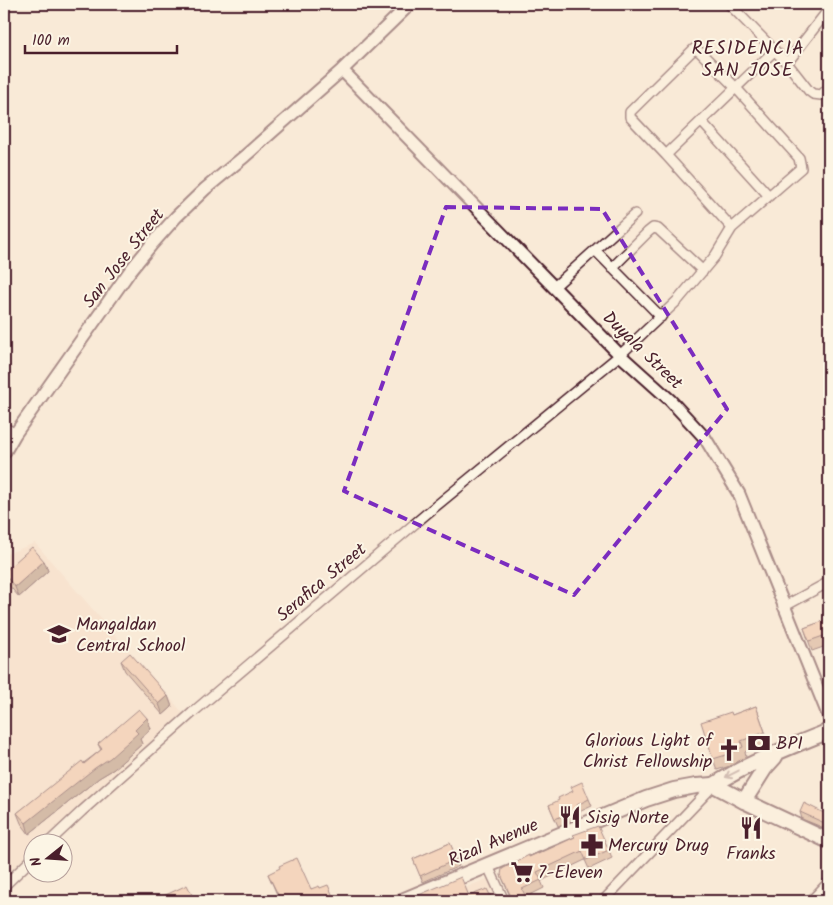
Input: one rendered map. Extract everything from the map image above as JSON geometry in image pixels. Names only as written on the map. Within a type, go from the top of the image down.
[{"type":"main road","points":[[714,785],[735,772],[783,749],[829,731]]},
{"type":"main road","points":[[744,801],[765,768],[783,749]]},
{"type":"main road","points":[[714,785],[829,841]]},
{"type":"main road","name":"Rizal Avenue","points":[[402,901],[646,799],[674,790],[714,785]]},
{"type":"street","name":"San Jose Street","points":[[4,453],[113,296],[152,244],[205,189],[342,70],[410,4]]},
{"type":"street","points":[[729,4],[787,63],[813,94],[820,95],[829,88]]},
{"type":"street","points":[[787,63],[829,9]]},
{"type":"street","name":"Serafica Street","points":[[60,832],[192,713],[425,515],[620,355],[661,316],[703,271],[724,243],[732,228],[801,168],[801,161],[736,88],[698,50],[694,49],[629,114],[631,120],[666,155]]},
{"type":"street","points":[[732,228],[666,155],[774,51]]},
{"type":"street","name":"Duyala Street","points":[[342,70],[620,355],[670,400],[705,438],[738,494],[829,717]]},
{"type":"street","points":[[701,121],[769,196]]},
{"type":"street","points":[[554,288],[634,214]]},
{"type":"street","points":[[612,268],[654,228],[658,229],[703,271]]},
{"type":"street","points":[[595,250],[661,316]]},
{"type":"street","points":[[4,427],[16,434]]},
{"type":"street","points":[[784,607],[829,582]]},
{"type":"street","points":[[603,901],[714,785]]},
{"type":"street","points":[[487,864],[504,901]]},
{"type":"street","points":[[4,886],[22,868]]},
{"type":"street","points":[[811,901],[829,882]]},
{"type":"highlighted area","points":[[446,207],[602,209],[727,409],[574,595],[344,491]]},
{"type":"shaded area","name":"Mangaldan Central School","points":[[35,543],[183,713],[53,832],[22,832],[22,861],[4,878],[4,555]]},
{"type":"shaded area","points":[[487,879],[498,901],[433,901]]},
{"type":"building","points":[[32,547],[44,561],[15,587],[4,572]]},
{"type":"building","points":[[829,619],[829,634],[809,641],[804,628]]},
{"type":"building","points":[[130,653],[168,696],[159,704],[121,661]]},
{"type":"building","points":[[829,678],[829,697],[823,680]]},
{"type":"building","points":[[756,706],[765,732],[741,741],[743,747],[713,759],[701,722],[731,712],[732,715]]},
{"type":"building","points":[[139,709],[147,718],[135,730],[138,733],[110,758],[26,823],[17,813],[82,761],[84,764],[102,749],[98,744]]},
{"type":"building","points":[[582,782],[589,799],[577,805],[578,809],[555,819],[549,805],[559,800],[558,798],[573,791],[571,787]]},
{"type":"building","points":[[829,801],[829,825],[800,812],[804,803],[824,813]]},
{"type":"building","points":[[598,826],[609,850],[586,860],[582,851],[537,872],[541,880],[522,889],[528,901],[513,901],[501,875],[502,869],[529,855],[529,857],[538,854],[575,837],[573,835]]},
{"type":"building","points":[[450,843],[457,859],[420,876],[413,859]]},
{"type":"building","points":[[297,858],[311,889],[328,885],[335,901],[275,901],[280,899],[268,874],[280,868],[279,866]]},
{"type":"building","points":[[461,877],[469,896],[487,889],[493,901],[407,900]]},
{"type":"building","points":[[187,885],[195,901],[153,901]]},
{"type":"building","points":[[219,897],[221,901],[211,901]]},
{"type":"place","name":"Mangaldan Central School","points":[[59,634]]},
{"type":"place","name":"BPI","points":[[759,743]]},
{"type":"place","name":"Glorious Light of Christ Fellowship","points":[[729,750]]},
{"type":"place","name":"Sisig Norte","points":[[570,817]]},
{"type":"place","name":"Franks","points":[[751,828]]},
{"type":"place","name":"Mercury Drug","points":[[592,845]]},
{"type":"place","name":"7-Eleven","points":[[522,872]]},
{"type":"district","name":"RESIDENCIA SAN JOSE","points":[[748,58]]}]
